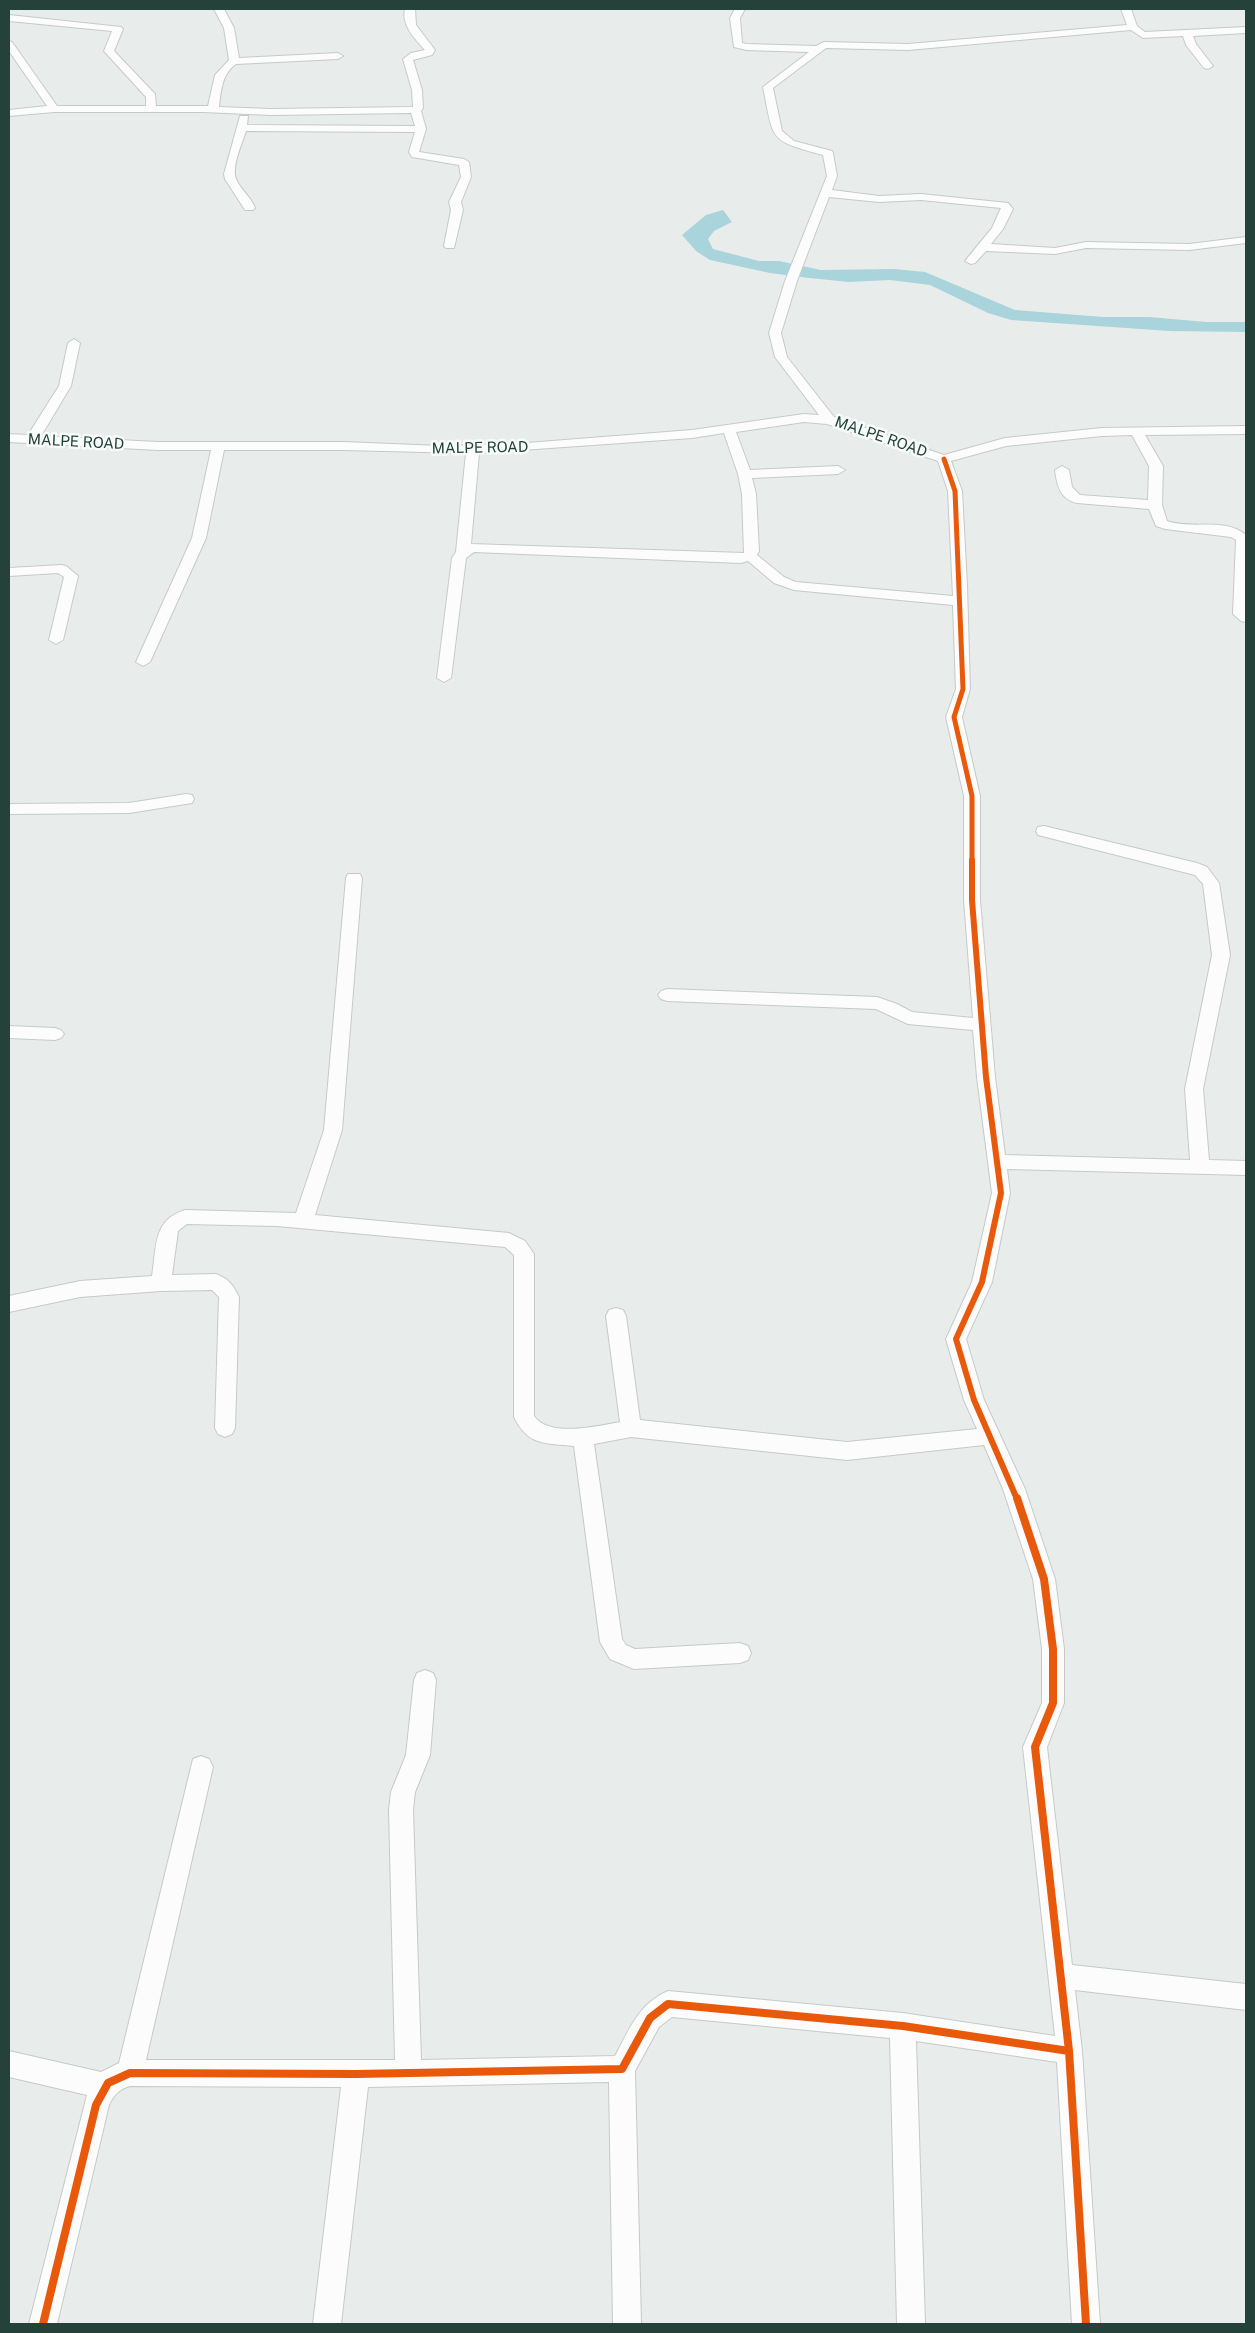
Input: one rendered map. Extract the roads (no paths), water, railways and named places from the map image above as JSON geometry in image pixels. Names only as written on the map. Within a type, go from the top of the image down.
[{"type":"street","points":[[219,9],[229,28],[234,62]]},
{"type":"street","points":[[410,9],[408,16],[416,32],[430,50],[428,53],[414,55],[408,59],[417,90],[418,108],[415,110]]},
{"type":"street","points":[[740,9],[735,20],[737,44],[746,47],[820,49]]},
{"type":"street","points":[[1126,9],[1133,27],[1141,35],[1246,30]]},
{"type":"street","points":[[9,18],[118,29],[109,51],[151,96],[152,108]]},
{"type":"street","points":[[829,420],[781,357],[774,332],[791,281],[832,176],[828,153],[790,143],[777,132],[768,87],[824,46],[908,47],[1133,27]]},
{"type":"street","points":[[1186,33],[1191,44],[1208,66]]},
{"type":"street","points":[[9,44],[54,109]]},
{"type":"street","points":[[213,109],[220,75],[227,65],[234,62],[338,56]]},
{"type":"street","points":[[9,113],[54,109],[152,108],[246,111],[415,110]]},
{"type":"street","points":[[415,110],[421,129],[414,152],[416,155],[464,162],[466,165],[466,176],[455,202],[458,210],[450,246]]},
{"type":"street","points":[[246,111],[229,178],[247,200],[249,208]]},
{"type":"street","points":[[241,128],[421,129]]},
{"type":"street","points":[[825,193],[879,199],[921,196],[1004,205],[1007,208],[997,229],[971,261]]},
{"type":"street","points":[[983,247],[1055,250],[1086,245],[1195,247],[1246,240]]},
{"type":"street","points":[[32,440],[65,386],[74,343]]},
{"type":"street","name":"MALPE ROAD","points":[[9,438],[158,446],[514,448],[729,430],[804,418],[829,420],[944,459]]},
{"type":"street","points":[[729,430],[745,474],[749,494],[752,551],[750,556]]},
{"type":"street","points":[[1086,2324],[1069,2050],[1034,1747],[1053,1703],[1053,1649],[1044,1578],[1014,1489],[974,1400],[956,1339],[982,1282],[1001,1193],[982,1025],[972,900],[972,796],[954,717],[963,689],[960,602],[955,491],[944,459],[1005,442],[1102,432],[1246,430]]},
{"type":"street","points":[[1137,432],[1156,466],[1155,505],[1161,523],[1168,527],[1241,532],[1243,539],[1240,614],[1246,618]]},
{"type":"street","points":[[143,662],[199,538],[218,446]]},
{"type":"street","points":[[444,678],[459,558],[463,552],[473,449]]},
{"type":"street","points":[[745,474],[838,470]]},
{"type":"street","points":[[1062,470],[1066,492],[1077,499],[1155,505]]},
{"type":"street","points":[[463,552],[472,548],[741,559],[750,556]]},
{"type":"street","points":[[750,556],[779,580],[794,586],[960,602]]},
{"type":"street","points":[[9,572],[61,569],[71,576],[56,640]]},
{"type":"street","points":[[9,809],[129,808],[186,799]]},
{"type":"street","points":[[1044,831],[1191,867],[1201,871],[1211,883],[1222,955],[1194,1089],[1200,1167]]},
{"type":"street","points":[[303,1221],[333,1130],[354,878]]},
{"type":"street","points":[[667,995],[877,1003],[891,1008],[908,1018],[982,1025]]},
{"type":"street","points":[[9,1032],[55,1034]]},
{"type":"street","points":[[997,1162],[1246,1168]]},
{"type":"street","points":[[161,1283],[169,1229],[176,1221],[185,1217],[303,1221],[509,1240],[518,1246],[524,1254],[524,1417],[531,1428],[543,1434],[583,1438],[631,1428],[847,1451],[990,1436]]},
{"type":"street","points":[[9,1304],[80,1289],[161,1283],[216,1282],[226,1288],[229,1297],[225,1428]]},
{"type":"street","points":[[616,1316],[631,1428]]},
{"type":"street","points":[[583,1438],[611,1642],[618,1652],[634,1660],[740,1653]]},
{"type":"street","points":[[408,2073],[401,1810],[403,1792],[418,1755],[425,1680]]},
{"type":"street","points":[[130,2073],[201,1767]]},
{"type":"street","points":[[1061,1976],[1246,1998]]},
{"type":"street","points":[[627,2324],[622,2069],[650,2018],[668,2004],[903,2026],[1069,2050]]},
{"type":"street","points":[[903,2026],[912,2324]]},
{"type":"street","points":[[9,2064],[104,2086]]},
{"type":"street","points":[[43,2324],[96,2105],[104,2086],[113,2077],[130,2073],[356,2074],[622,2069]]},
{"type":"street","points":[[327,2324],[356,2074]]},
{"type":"water","points":[[723,210],[732,222],[714,231],[708,239],[713,249],[759,261],[779,261],[821,270],[894,269],[925,272],[1015,310],[1103,317],[1149,317],[1206,322],[1246,322],[1246,332],[1169,331],[1011,320],[988,313],[930,285],[890,280],[849,282],[809,278],[770,273],[710,260],[696,251],[682,235],[706,215]]}]
